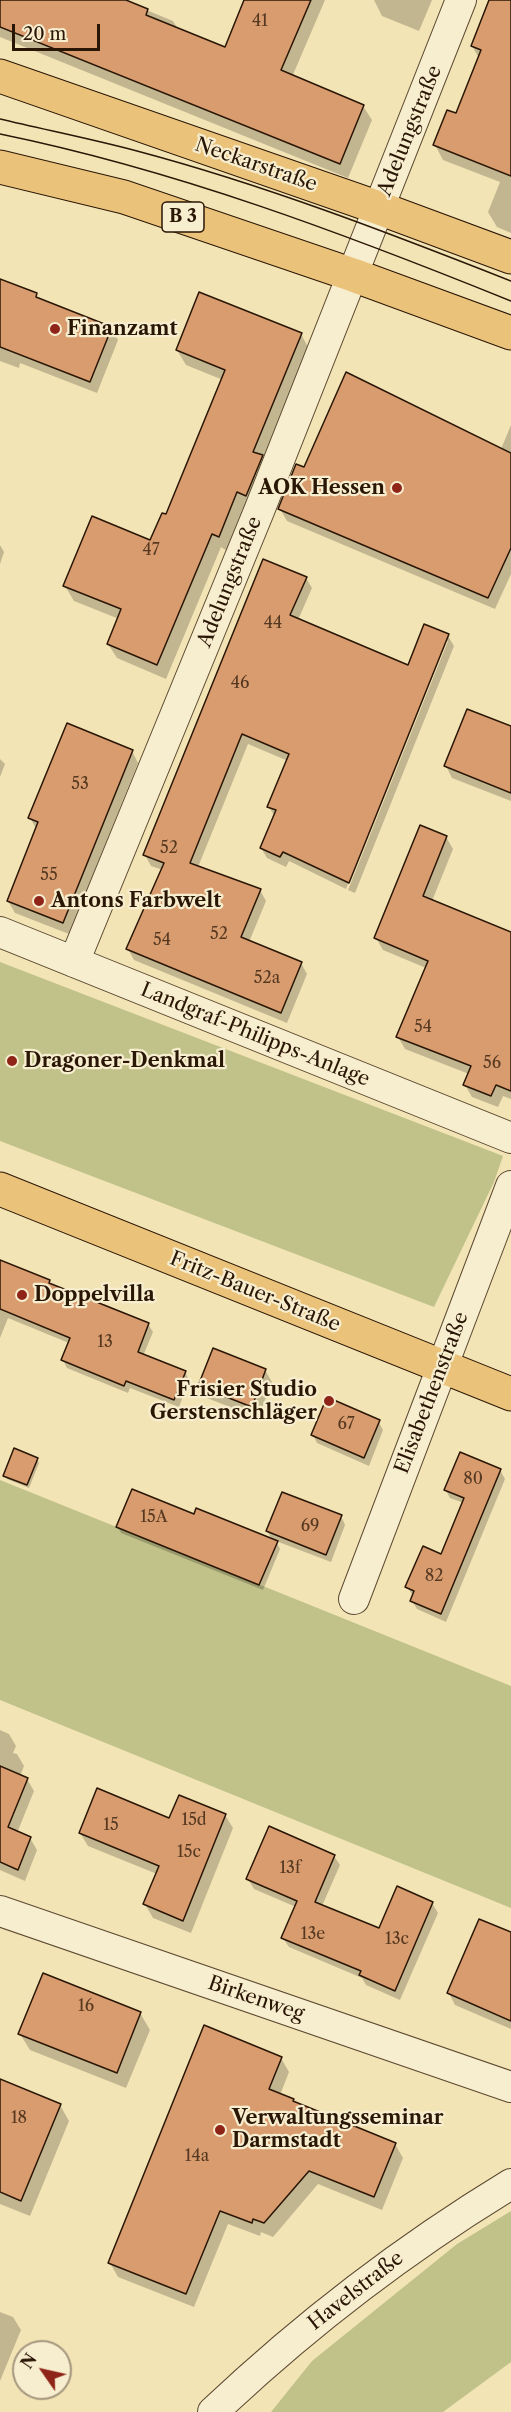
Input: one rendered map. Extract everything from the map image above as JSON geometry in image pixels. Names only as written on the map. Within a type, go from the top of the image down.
[{"type":"main road","name":"Neckarstraße","points":[[0,76],[379,207],[511,257]]},
{"type":"main road","name":"B 3","points":[[0,166],[124,197],[354,275],[511,333]]},
{"type":"main road","name":"Fritz-Bauer-Straße","points":[[0,1189],[511,1394]]},
{"type":"street","name":"Adelungstraße","points":[[74,962],[259,512],[461,0]]},
{"type":"street","name":"Landgraf-Philipps-Anlage","points":[[0,932],[511,1138]]},
{"type":"street","name":"Elisabethenstraße","points":[[354,1599],[511,1186]]},
{"type":"street","name":"Birkenweg","points":[[0,1911],[511,2087]]},
{"type":"street","name":"Havelstraße","points":[[213,2412],[291,2342],[364,2283],[456,2218],[511,2184]]},
{"type":"green space","points":[[0,962],[503,1156],[494,1182],[434,1307],[0,1141]]},
{"type":"green space","points":[[0,1480],[511,1686],[511,1908],[0,1700]]},
{"type":"green space","points":[[511,2211],[511,2362],[443,2412],[271,2412],[312,2361],[457,2244]]},
{"type":"building","points":[[0,0],[126,0],[148,9],[146,15],[225,47],[244,0],[311,0],[281,70],[364,105],[340,164],[0,27]]},
{"type":"building","points":[[489,0],[511,0],[511,176],[433,145],[447,110],[456,113],[481,50],[471,46]]},
{"type":"building","name":"Finanzamt","points":[[0,279],[37,293],[36,297],[112,327],[90,382],[0,347]]},
{"type":"building","points":[[199,292],[302,333],[253,452],[263,455],[246,496],[237,492],[219,537],[212,534],[157,665],[107,644],[121,609],[63,586],[92,516],[150,540],[162,513],[166,514],[225,370],[176,350]]},
{"type":"building","name":"AOK Hessen","points":[[346,372],[511,453],[511,548],[488,598],[278,509],[296,464],[304,467]]},
{"type":"building","points":[[263,559],[307,577],[290,615],[408,665],[424,624],[449,634],[349,883],[283,852],[280,857],[260,848],[276,810],[267,807],[289,754],[242,734],[190,863],[261,889],[241,937],[302,962],[281,1013],[126,949],[164,863],[143,855]]},
{"type":"building","points":[[467,709],[511,726],[511,793],[444,766]]},
{"type":"building","points":[[67,723],[133,750],[63,923],[7,901],[38,822],[28,818]]},
{"type":"building","points":[[420,825],[447,836],[423,896],[511,932],[511,1091],[496,1085],[491,1096],[463,1085],[471,1066],[396,1037],[428,961],[374,938]]},
{"type":"building","points":[[0,1260],[50,1280],[49,1283],[149,1323],[138,1352],[186,1371],[174,1400],[126,1381],[124,1386],[61,1360],[70,1338],[0,1309]]},
{"type":"building","points":[[213,1348],[266,1369],[252,1407],[198,1386]]},
{"type":"building","points":[[327,1397],[380,1420],[364,1458],[311,1435]]},
{"type":"building","points":[[14,1448],[38,1458],[27,1485],[3,1476]]},
{"type":"building","points":[[460,1452],[501,1469],[441,1614],[410,1601],[414,1591],[405,1587],[423,1546],[441,1554],[464,1498],[444,1490]]},
{"type":"building","points":[[132,1489],[194,1514],[196,1508],[278,1541],[259,1585],[116,1527]]},
{"type":"building","points":[[282,1492],[342,1515],[326,1555],[266,1531]]},
{"type":"building","points":[[0,1766],[28,1778],[8,1827],[31,1837],[18,1870],[0,1862]]},
{"type":"building","points":[[97,1788],[169,1818],[179,1795],[226,1814],[183,1921],[143,1904],[159,1866],[79,1833]]},
{"type":"building","points":[[269,1826],[335,1855],[315,1902],[379,1928],[397,1886],[433,1902],[395,1991],[359,1975],[361,1971],[281,1938],[297,1901],[246,1879]]},
{"type":"building","points":[[479,1919],[511,1932],[511,2021],[447,1993]]},
{"type":"building","points":[[43,1973],[141,2012],[117,2073],[18,2034]]},
{"type":"building","points":[[204,2025],[282,2057],[269,2089],[396,2143],[374,2197],[309,2171],[264,2223],[253,2219],[252,2223],[220,2211],[186,2294],[108,2263]]},
{"type":"building","points":[[0,2079],[61,2104],[21,2201],[0,2192]]},
{"type":"tram line","points":[[0,119],[185,164],[279,194],[511,281]]},
{"type":"tram line","points":[[0,134],[66,149],[195,185],[323,228],[511,301]]},
{"type":"place","name":"Finanzamt","points":[[55,329]]},
{"type":"place","name":"AOK Hessen","points":[[397,488]]},
{"type":"place","name":"Antons Farbwelt","points":[[39,901]]},
{"type":"place","name":"Dragoner-Denkmal","points":[[12,1061]]},
{"type":"place","name":"Doppelvilla","points":[[22,1295]]},
{"type":"place","name":"Frisier Studio Gerstenschläger","points":[[329,1401]]},
{"type":"place","name":"Verwaltungsseminar Darmstadt","points":[[220,2130]]}]
